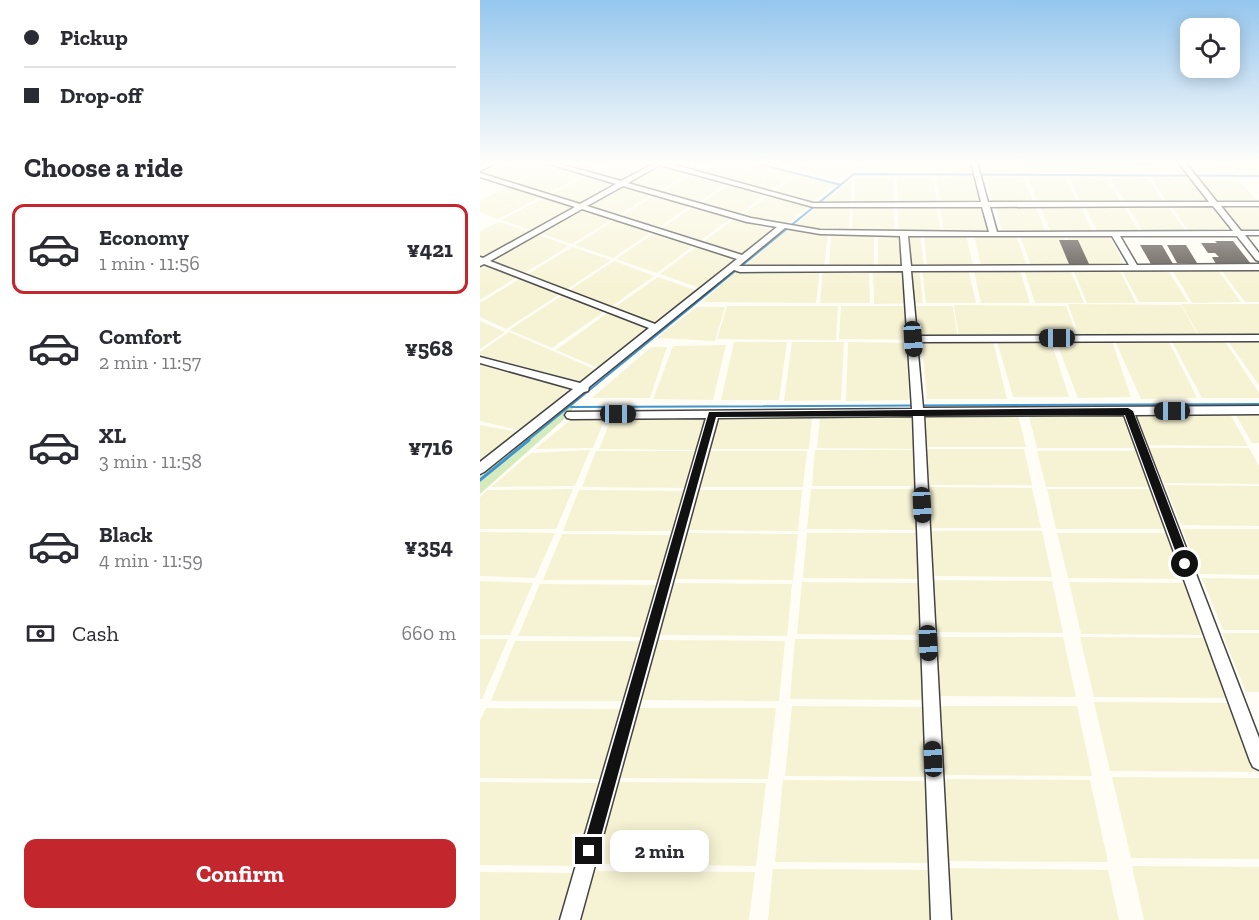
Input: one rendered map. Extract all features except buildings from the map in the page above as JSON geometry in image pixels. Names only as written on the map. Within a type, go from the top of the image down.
[{"type":"street","points":[[574,205],[744,258]]},
{"type":"street","points":[[481,262],[585,205]]},
{"type":"street","points":[[696,205],[782,227],[836,233],[904,235],[1259,233]]},
{"type":"street","points":[[813,205],[999,205]]},
{"type":"street","points":[[984,205],[993,234]]},
{"type":"street","points":[[1216,205],[1259,258]]},
{"type":"street","points":[[480,469],[584,388],[782,227]]},
{"type":"street","points":[[1115,234],[1134,267]]},
{"type":"street","points":[[904,235],[918,412],[940,920]]},
{"type":"street","points":[[481,262],[658,328]]},
{"type":"street","points":[[733,267],[740,269],[1259,267]]},
{"type":"street","points":[[913,339],[1259,338]]},
{"type":"street","points":[[480,360],[584,388]]},
{"type":"street","points":[[570,415],[1259,410]]},
{"type":"street","points":[[1128,411],[1259,761]]},
{"type":"street","points":[[570,920],[713,414]]},
{"type":"shaded area","points":[[480,205],[525,205],[498,219],[480,212]]},
{"type":"shaded area","points":[[530,205],[635,205],[572,244],[501,220]]},
{"type":"shaded area","points":[[640,205],[690,206],[613,258],[575,245]]},
{"type":"shaded area","points":[[699,205],[751,205],[735,217],[697,206]]},
{"type":"shaded area","points":[[756,205],[809,206],[778,230],[738,218]]},
{"type":"shaded area","points":[[820,205],[851,205],[849,231],[794,226]]},
{"type":"shaded area","points":[[853,205],[893,205],[895,233],[852,233]]},
{"type":"shaded area","points":[[897,205],[936,205],[941,233],[899,233]]},
{"type":"shaded area","points":[[940,205],[979,205],[987,233],[944,233]]},
{"type":"shaded area","points":[[995,205],[1035,205],[1046,233],[1003,233]]},
{"type":"shaded area","points":[[1040,205],[1080,205],[1093,233],[1051,233]]},
{"type":"shaded area","points":[[1084,205],[1123,205],[1140,233],[1098,233]]},
{"type":"shaded area","points":[[1127,205],[1167,205],[1187,233],[1144,233]]},
{"type":"shaded area","points":[[1170,205],[1210,205],[1232,233],[1190,233]]},
{"type":"shaded area","points":[[1221,205],[1259,205],[1259,233],[1244,233]]},
{"type":"shaded area","points":[[693,207],[731,218],[657,273],[616,259]]},
{"type":"shaded area","points":[[734,219],[775,231],[703,289],[660,274]]},
{"type":"shaded area","points":[[499,222],[569,246],[521,275],[480,259],[480,231]]},
{"type":"shaded area","points":[[787,230],[828,235],[824,266],[829,266],[831,235],[874,235],[874,266],[878,266],[878,235],[920,235],[924,266],[927,266],[924,235],[966,235],[973,266],[981,266],[974,235],[1016,235],[1027,266],[1031,266],[1020,235],[1063,235],[1076,266],[1079,266],[1066,235],[1109,235],[1125,266],[1165,266],[1188,302],[1139,302],[1118,267],[1136,303],[1087,303],[1072,267],[1069,267],[1084,303],[1035,303],[1023,267],[1019,267],[1030,303],[981,303],[973,267],[968,268],[976,303],[926,303],[922,268],[919,268],[923,303],[874,304],[873,267],[869,267],[870,303],[820,303],[823,267],[744,267]]},
{"type":"shaded area","points":[[572,247],[611,260],[564,291],[525,276]]},
{"type":"shaded area","points":[[614,261],[654,276],[609,308],[567,292]]},
{"type":"shaded area","points":[[481,263],[517,277],[480,300]]},
{"type":"shaded area","points":[[1170,266],[1215,266],[1241,302],[1192,303]]},
{"type":"shaded area","points":[[1218,266],[1259,266],[1259,302],[1245,302]]},
{"type":"shaded area","points":[[820,270],[816,303],[702,302],[737,271]]},
{"type":"shaded area","points":[[658,277],[701,292],[657,327],[612,309]]},
{"type":"shaded area","points":[[521,278],[560,294],[506,329],[480,317],[480,303]]},
{"type":"shaded area","points":[[563,295],[605,311],[552,348],[509,330]]},
{"type":"shaded area","points":[[1068,304],[1181,305],[1200,339],[1080,338]]},
{"type":"shaded area","points":[[1181,304],[1259,304],[1259,338],[1200,337]]},
{"type":"shaded area","points":[[954,305],[1066,306],[1078,339],[959,339]]},
{"type":"shaded area","points":[[727,306],[838,306],[836,340],[717,339]]},
{"type":"shaded area","points":[[841,306],[953,306],[958,340],[839,339]]},
{"type":"shaded area","points":[[697,307],[725,307],[715,341],[657,338]]},
{"type":"shaded area","points":[[609,312],[654,330],[603,370],[556,350]]},
{"type":"shaded area","points":[[480,321],[505,332],[480,349]]},
{"type":"shaded area","points":[[509,332],[599,371],[585,383],[480,355],[480,352]]},
{"type":"shaded area","points":[[1168,340],[1197,398],[1141,399],[1115,341]]},
{"type":"shaded area","points":[[1171,340],[1224,340],[1259,393],[1259,398],[1202,398]]},
{"type":"shaded area","points":[[1227,340],[1259,340],[1259,385]]},
{"type":"shaded area","points":[[922,341],[993,341],[1007,399],[927,399]]},
{"type":"shaded area","points":[[997,341],[1051,341],[1069,397],[1013,397]]},
{"type":"shaded area","points":[[1056,341],[1112,341],[1131,397],[1078,398]]},
{"type":"shaded area","points":[[734,342],[787,342],[779,400],[721,400]]},
{"type":"shaded area","points":[[792,342],[844,342],[841,400],[784,401]]},
{"type":"shaded area","points":[[848,342],[906,343],[909,400],[846,401]]},
{"type":"shaded area","points":[[726,345],[713,400],[653,399],[673,346]]},
{"type":"shaded area","points":[[651,347],[667,347],[650,398],[592,398]]},
{"type":"shaded area","points":[[483,362],[568,389],[568,396],[522,431],[480,421],[480,365]]},
{"type":"shaded area","points":[[1234,412],[1259,412],[1259,443],[1252,443]]},
{"type":"shaded area","points":[[1136,413],[1230,414],[1248,446],[1149,445]]},
{"type":"shaded area","points":[[924,415],[1018,415],[1026,447],[926,447]]},
{"type":"shaded area","points":[[606,416],[593,448],[535,449],[573,418]]},
{"type":"shaded area","points":[[717,416],[812,417],[809,449],[709,449]]},
{"type":"shaded area","points":[[820,416],[915,416],[916,449],[817,448]]},
{"type":"shaded area","points":[[1029,416],[1124,416],[1137,448],[1037,448]]},
{"type":"shaded area","points":[[612,417],[707,417],[698,450],[599,449]]},
{"type":"shaded area","points":[[480,425],[519,432],[480,463]]},
{"type":"shaded area","points":[[1149,448],[1249,448],[1259,466],[1259,484],[1164,483]]},
{"type":"shaded area","points":[[925,449],[1024,449],[1032,485],[927,485]]},
{"type":"shaded area","points":[[590,450],[575,486],[491,487],[531,453]]},
{"type":"shaded area","points":[[815,450],[915,450],[917,486],[812,486]]},
{"type":"shaded area","points":[[596,451],[696,451],[687,488],[582,487]]},
{"type":"shaded area","points":[[707,451],[807,451],[803,487],[698,487]]},
{"type":"shaded area","points":[[1037,451],[1137,451],[1151,487],[1046,487]]},
{"type":"shaded area","points":[[1165,485],[1259,486],[1259,526],[1181,525]]},
{"type":"shaded area","points":[[927,487],[1032,488],[1041,528],[929,528]]},
{"type":"shaded area","points":[[573,489],[556,529],[480,529],[480,497],[487,490]]},
{"type":"shaded area","points":[[811,489],[916,489],[919,530],[807,529]]},
{"type":"shaded area","points":[[1047,489],[1153,489],[1168,529],[1056,529]]},
{"type":"shaded area","points":[[579,490],[685,491],[674,531],[563,531]]},
{"type":"shaded area","points":[[696,490],[802,490],[798,531],[686,530]]},
{"type":"shaded area","points":[[1182,529],[1259,529],[1259,575],[1200,574]]},
{"type":"shaded area","points":[[930,531],[1042,531],[1052,577],[933,576]]},
{"type":"shaded area","points":[[480,532],[555,533],[535,578],[480,576]]},
{"type":"shaded area","points":[[686,533],[798,534],[793,580],[674,579]]},
{"type":"shaded area","points":[[807,533],[919,533],[922,579],[803,578]]},
{"type":"shaded area","points":[[1057,533],[1169,533],[1187,579],[1068,578]]},
{"type":"shaded area","points":[[562,534],[674,535],[662,580],[543,580]]},
{"type":"shaded area","points":[[1202,578],[1259,579],[1259,630],[1223,630]]},
{"type":"shaded area","points":[[933,580],[1052,581],[1063,633],[936,632]]},
{"type":"shaded area","points":[[480,581],[533,583],[510,635],[480,635]]},
{"type":"shaded area","points":[[802,582],[921,583],[924,635],[797,634]]},
{"type":"shaded area","points":[[1069,582],[1188,583],[1208,635],[1081,634]]},
{"type":"shaded area","points":[[672,583],[792,584],[787,636],[659,635]]},
{"type":"shaded area","points":[[540,584],[659,585],[645,637],[518,636]]},
{"type":"shaded area","points":[[1222,633],[1259,633],[1259,692],[1246,692]]},
{"type":"shaded area","points":[[936,637],[1063,637],[1076,697],[940,696]]},
{"type":"shaded area","points":[[1080,637],[1208,638],[1231,698],[1094,697]]},
{"type":"shaded area","points":[[480,639],[508,639],[482,699],[480,699]]},
{"type":"shaded area","points":[[795,639],[923,640],[927,700],[790,699]]},
{"type":"shaded area","points":[[657,640],[785,641],[779,701],[642,700]]},
{"type":"shaded area","points":[[515,641],[643,641],[627,701],[491,701]]},
{"type":"shaded area","points":[[1094,702],[1232,703],[1258,772],[1110,771]]},
{"type":"shaded area","points":[[792,706],[930,707],[933,777],[785,776]]},
{"type":"shaded area","points":[[939,706],[1077,706],[1092,776],[943,775]]},
{"type":"shaded area","points":[[486,708],[623,709],[605,779],[480,778],[480,721]]},
{"type":"shaded area","points":[[638,708],[776,708],[768,779],[620,778]]},
{"type":"shaded area","points":[[1112,777],[1259,778],[1259,859],[1131,858]]},
{"type":"shaded area","points":[[941,779],[1090,780],[1108,862],[947,861]]},
{"type":"shaded area","points":[[783,780],[931,781],[936,863],[775,862]]},
{"type":"shaded area","points":[[480,782],[601,783],[578,866],[480,865]]},
{"type":"shaded area","points":[[617,782],[766,783],[756,866],[595,864]]},
{"type":"shaded area","points":[[1132,866],[1259,867],[1259,920],[1144,920]]},
{"type":"shaded area","points":[[946,868],[1108,870],[1119,920],[949,920]]},
{"type":"shaded area","points":[[773,869],[935,870],[938,920],[768,920]]},
{"type":"shaded area","points":[[593,871],[755,872],[749,920],[580,920]]},
{"type":"shaded area","points":[[480,872],[575,873],[562,920],[480,920]]},
{"type":"green space","points":[[575,402],[571,413],[480,494],[480,470],[553,414]]},
{"type":"waterway","points":[[527,441],[816,205]]},
{"type":"waterway","points":[[571,407],[1259,404]]},
{"type":"waterway","points":[[480,480],[529,440]]},
{"type":"route","points":[[589,851],[713,414],[1128,411],[1185,564]]}]
